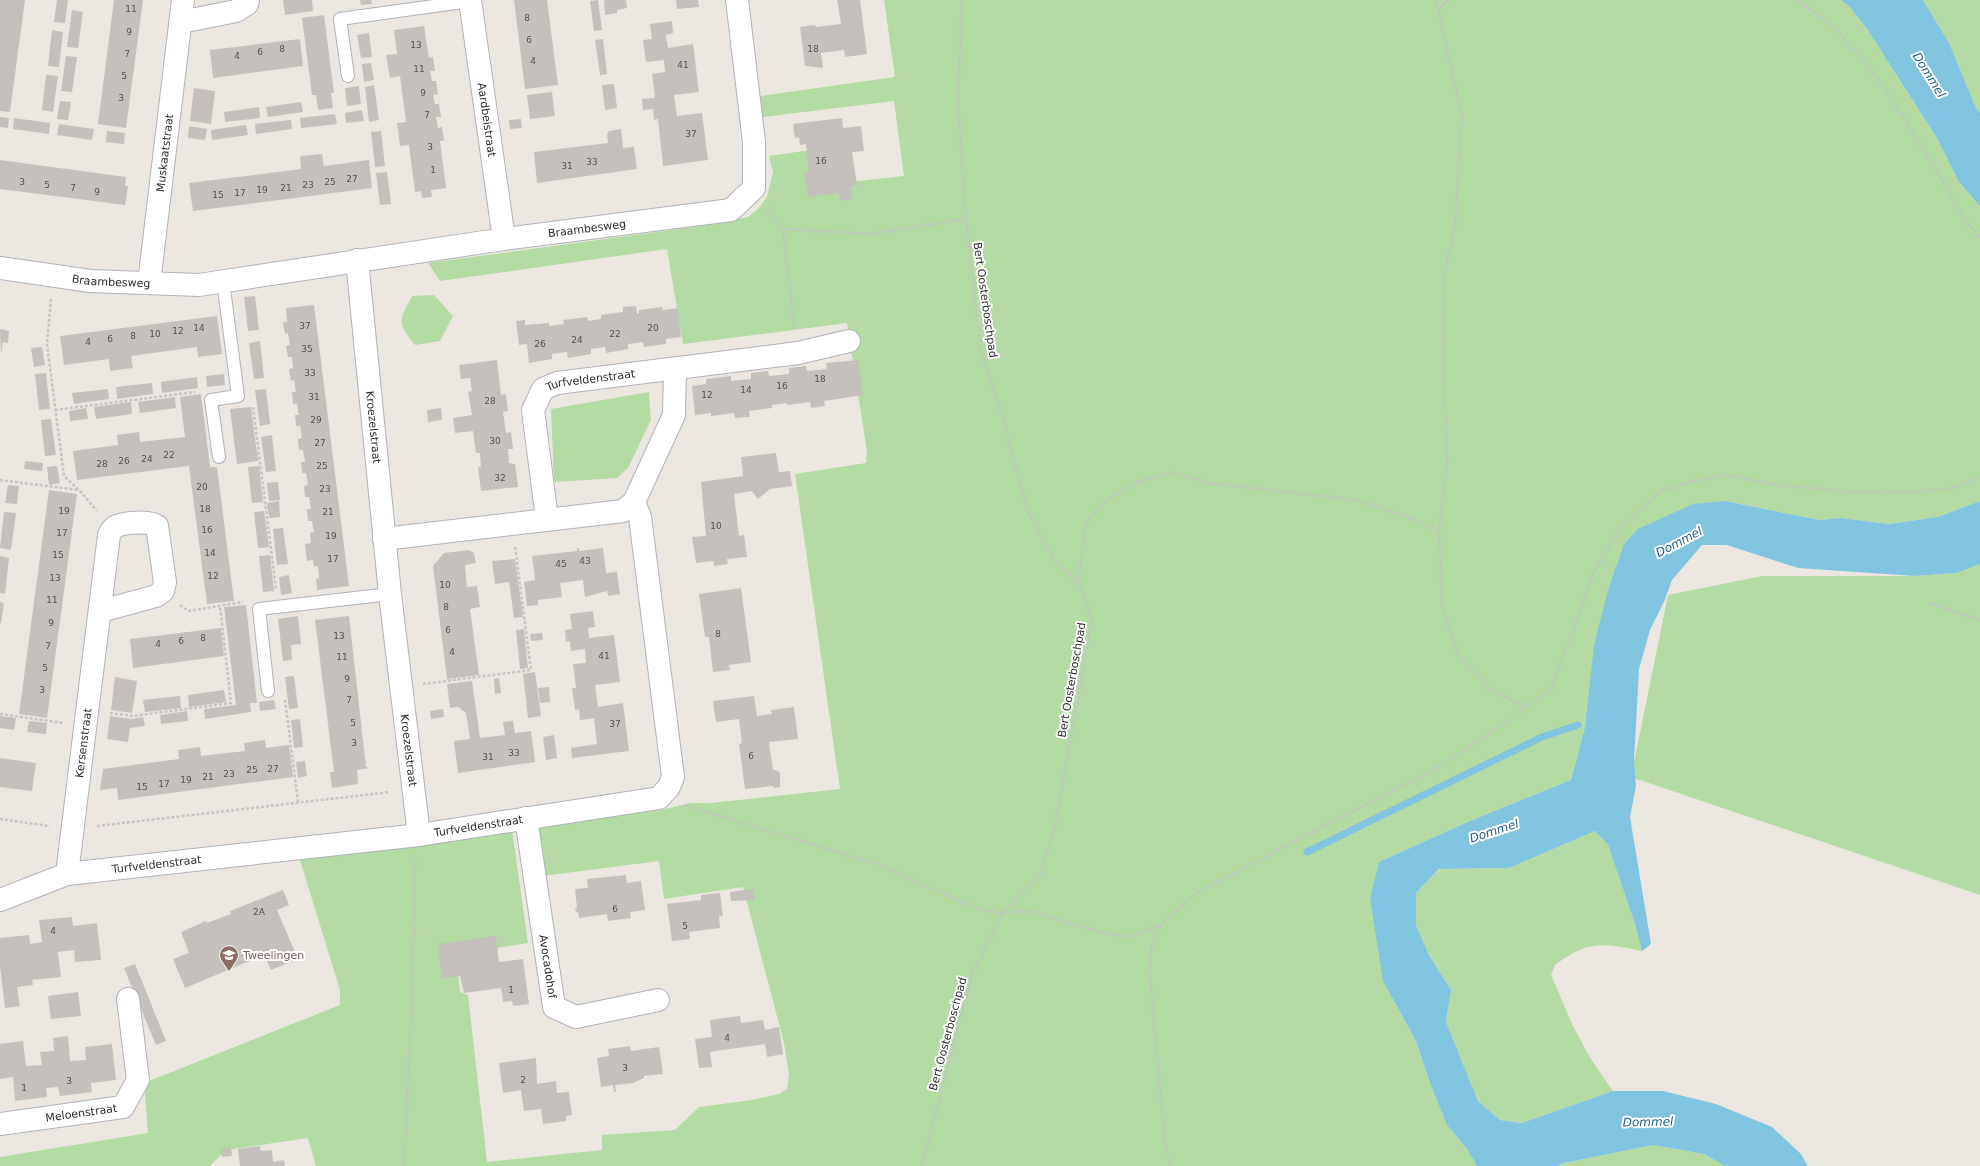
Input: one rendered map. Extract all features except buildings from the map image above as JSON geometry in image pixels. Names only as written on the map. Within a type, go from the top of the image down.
[{"type":"street","name":"Muskaatstraat","points":[[149,283],[184,0]]},
{"type":"street","points":[[181,22],[236,12],[247,4],[248,0]]},
{"type":"street","points":[[737,0],[754,142],[754,188]]},
{"type":"street","name":"Aardbeistraat","points":[[470,1],[504,239]]},
{"type":"street","name":"Braambesweg","points":[[0,268],[90,281],[199,285],[504,239],[731,210],[754,188]]},
{"type":"street","name":"Kroezelstraat","points":[[357,260],[384,540],[414,790],[417,835]]},
{"type":"street","name":"Turfveldenstraat","points":[[547,519],[533,410],[543,389],[557,383],[798,353],[849,342]]},
{"type":"street","points":[[384,540],[547,519],[623,511],[634,502],[674,415],[675,369]]},
{"type":"street","points":[[634,502],[640,517],[673,777],[669,787],[660,798]]},
{"type":"street","points":[[101,611],[156,596],[163,591],[165,582],[158,526],[151,522],[117,525],[112,529]]},
{"type":"street","name":"Kersenstraat","points":[[67,874],[101,611],[109,535],[112,529]]},
{"type":"street","name":"Turfveldenstraat","points":[[0,900],[67,874],[417,835],[660,798]]},
{"type":"street","name":"Avocadohof","points":[[526,818],[554,1008],[576,1018],[658,1000]]},
{"type":"street","name":"Meloenstraat","points":[[0,1124],[123,1107],[138,1080],[128,998]]},
{"type":"lane","name":"Aardbeistraat","points":[[348,76],[340,19],[470,1]]},
{"type":"lane","points":[[219,457],[211,400],[238,396],[223,281]]},
{"type":"lane","points":[[268,691],[259,609],[390,594]]},
{"type":"path","name":"Bert Oosterboschpad","points":[[922,1166],[972,974],[1004,913],[1041,873],[1054,830],[1092,620],[1084,593],[1079,583],[1054,561],[1027,510],[1007,434],[981,350],[966,219],[958,102],[962,0]]},
{"type":"path","points":[[1436,0],[1462,116],[1455,227],[1445,270],[1442,354],[1447,463],[1439,532],[1442,603],[1457,653],[1490,689],[1526,707]]},
{"type":"path","points":[[1439,9],[1448,0]]},
{"type":"path","points":[[1796,0],[1821,17],[1869,68],[1893,99],[1966,221],[1980,237]]},
{"type":"path","points":[[754,188],[783,229],[798,353]]},
{"type":"path","points":[[783,229],[870,234],[966,219]]},
{"type":"path","points":[[53,276],[47,344],[64,476],[79,490],[112,529]]},
{"type":"path","points":[[55,410],[203,391],[211,400]]},
{"type":"path","points":[[238,396],[253,405],[279,607]]},
{"type":"path","points":[[1079,583],[1086,525],[1104,502],[1135,483],[1174,472],[1208,483],[1358,500],[1402,515],[1439,532]]},
{"type":"path","points":[[660,798],[880,865],[977,909],[1004,913],[1030,911],[1102,934],[1127,937],[1160,926],[1196,893],[1444,764],[1552,688],[1593,574],[1623,525],[1661,491],[1690,482],[1725,475],[1779,485],[1850,492],[1916,492],[1955,488],[1980,476]]},
{"type":"path","points":[[0,480],[79,490]]},
{"type":"path","points":[[402,687],[531,670],[512,524]]},
{"type":"path","points":[[163,591],[188,611],[247,602],[259,609]]},
{"type":"path","points":[[1929,603],[1980,620]]},
{"type":"path","points":[[0,714],[87,718],[134,716],[232,703],[220,606]]},
{"type":"path","points":[[268,691],[285,696],[298,802]]},
{"type":"path","points":[[0,819],[73,829],[298,802],[414,790]]},
{"type":"path","points":[[404,1166],[412,1000],[417,835]]},
{"type":"path","points":[[1160,926],[1152,946],[1149,968],[1166,1151],[1172,1166]]},
{"type":"green space","points":[[884,0],[1841,0],[1851,8],[1867,29],[1937,138],[1959,182],[1980,206],[1980,501],[1938,517],[1889,524],[1841,518],[1819,520],[1725,501],[1589,698],[1585,727],[1571,780],[1470,821],[1379,862],[1383,981],[1416,1041],[1431,1086],[1447,1125],[1467,1149],[1477,1166],[316,1166],[308,1138],[234,1149],[224,1152],[210,1166],[0,1166],[0,1157],[148,1133],[144,1083],[340,1005],[340,990],[300,860],[512,830],[528,943],[456,955],[460,992],[468,995],[487,1162],[602,1150],[602,1135],[675,1130],[699,1107],[752,1100],[779,1094],[787,1089],[789,1074],[784,1043],[743,887],[664,899],[659,861],[543,876],[539,826],[661,810],[690,803],[711,803],[840,789],[795,474],[866,463],[867,452],[847,323],[683,344],[667,249],[440,281],[428,263],[694,227],[748,217],[760,207],[767,196],[773,173],[769,156],[817,149],[848,182],[904,176],[894,101],[763,117],[760,96],[895,77]]},
{"type":"green space","points":[[1923,0],[1980,0],[1980,113],[1976,108],[1949,43]]},
{"type":"green space","points":[[434,295],[453,316],[440,341],[415,345],[402,325],[402,316],[412,296]]},
{"type":"green space","points":[[649,392],[651,420],[628,468],[617,478],[554,482],[551,409]]},
{"type":"green space","points":[[1980,564],[1980,895],[1631,777],[1668,595],[1762,576],[1915,576],[1956,573]]},
{"type":"green space","points":[[1595,831],[1608,845],[1635,924],[1642,951],[1606,945],[1587,947],[1577,951],[1555,965],[1551,975],[1573,1026],[1591,1059],[1613,1091],[1522,1123],[1500,1120],[1478,1101],[1446,1022],[1451,990],[1429,955],[1416,925],[1416,893],[1440,869],[1509,868]]},
{"type":"green space","points":[[1653,1145],[1704,1154],[1725,1166],[1557,1166],[1564,1163]]},
{"type":"water","name":"Dommel","points":[[1841,0],[1923,0],[1949,43],[1976,108],[1980,113],[1980,206],[1959,182],[1937,138],[1867,29],[1851,8]]},
{"type":"water","name":"Dommel","points":[[1725,501],[1819,520],[1841,518],[1889,524],[1938,517],[1980,501],[1980,564],[1956,573],[1915,576],[1798,568],[1727,545],[1702,545],[1672,580],[1664,602],[1650,630],[1639,669],[1634,760],[1636,786],[1630,817],[1651,944],[1642,951],[1635,924],[1608,845],[1595,831],[1509,868],[1439,869],[1416,893],[1416,925],[1429,955],[1451,990],[1446,1022],[1478,1101],[1500,1120],[1522,1123],[1613,1091],[1663,1091],[1716,1104],[1772,1127],[1801,1154],[1808,1166],[1725,1166],[1704,1154],[1653,1145],[1564,1163],[1557,1166],[1477,1166],[1467,1149],[1447,1125],[1431,1086],[1416,1041],[1383,981],[1370,898],[1379,862],[1470,821],[1571,780],[1585,727],[1594,645],[1609,587],[1624,544],[1638,529],[1693,504]]},
{"type":"waterway","points":[[1307,852],[1542,737],[1578,725]]},
{"type":"place","name":"Tweelingen","points":[[229,972]]}]
